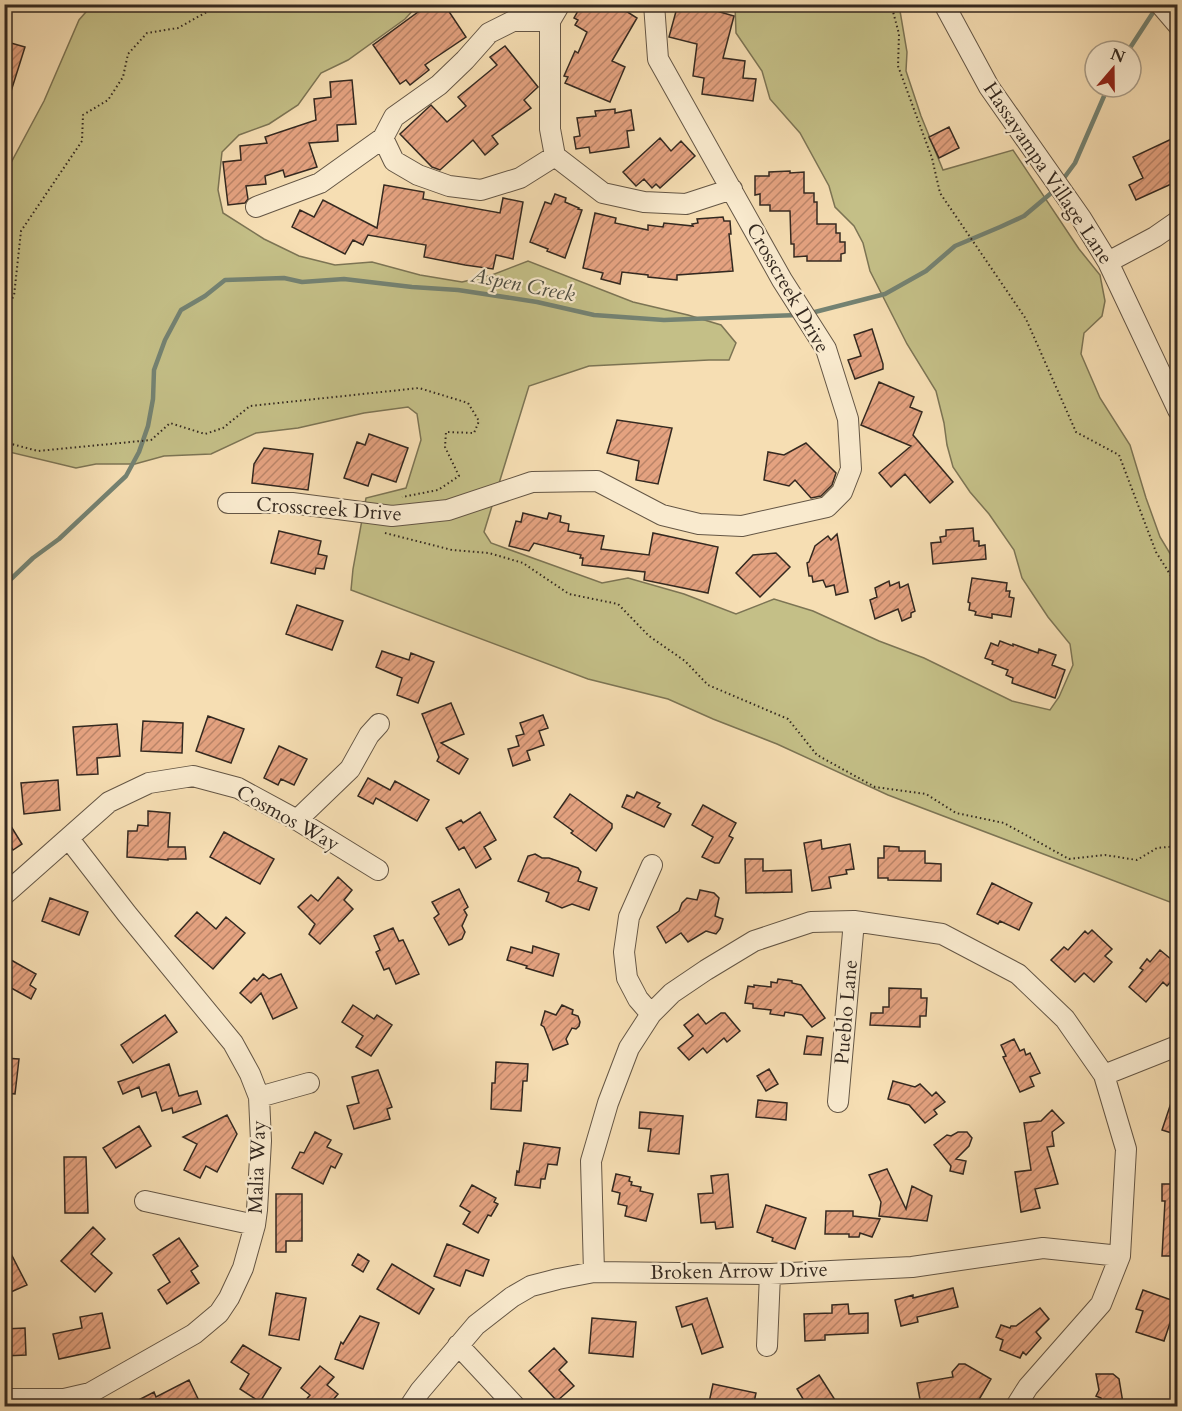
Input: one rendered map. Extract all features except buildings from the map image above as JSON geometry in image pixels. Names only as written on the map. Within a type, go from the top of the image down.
[{"type":"street","name":"Crosscreek Drive","points":[[228,503],[292,503],[392,516],[448,510],[532,482],[597,481],[662,516],[699,524],[742,526],[827,507],[842,492],[851,469],[848,419],[826,349],[782,280],[658,59],[654,4]]},
{"type":"street","name":"Hassayampa Village Lane","points":[[944,4],[989,87],[1108,262],[1178,410]]},
{"type":"street","points":[[256,207],[320,183],[383,138],[394,117],[439,85],[489,33],[513,21],[555,13],[550,129],[555,156],[603,193],[644,202],[686,204],[732,189]]},
{"type":"street","points":[[383,138],[394,161],[418,175],[449,186],[481,190],[520,178],[555,156]]},
{"type":"street","points":[[1108,262],[1155,237],[1178,221]]},
{"type":"street","points":[[297,820],[350,769],[369,735],[379,724]]},
{"type":"street","name":"Cosmos Way","points":[[69,839],[109,802],[149,783],[193,776],[238,788],[297,820],[378,870]]},
{"type":"street","points":[[4,895],[69,839]]},
{"type":"street","name":"Malia Way","points":[[4,1399],[92,1400],[194,1334],[219,1313],[229,1298],[243,1268],[255,1225],[261,1141],[259,1097],[250,1074],[233,1043],[69,839]]},
{"type":"street","points":[[651,1014],[638,999],[627,978],[624,952],[629,917],[652,865]]},
{"type":"street","points":[[594,1272],[591,1161],[608,1103],[629,1048],[651,1014],[672,993],[754,941],[811,922],[854,921],[942,934],[1018,974],[1065,1019],[1104,1074],[1125,1149],[1120,1256],[1101,1304],[1028,1387],[1016,1407]]},
{"type":"street","name":"Pueblo Lane","points":[[838,1102],[854,921]]},
{"type":"street","points":[[1104,1074],[1177,1046]]},
{"type":"street","points":[[259,1097],[309,1083]]},
{"type":"street","points":[[145,1201],[255,1225]]},
{"type":"street","name":"Broken Arrow Drive","points":[[410,1407],[420,1391],[476,1325],[531,1286],[558,1279],[594,1272],[770,1274],[912,1267],[1043,1248],[1120,1256]]},
{"type":"street","points":[[767,1346],[770,1274]]},
{"type":"street","points":[[458,1345],[515,1407]]},
{"type":"path","points":[[4,309],[14,296],[21,231],[82,141],[83,115],[108,100],[123,77],[128,54],[147,33],[178,28],[221,4]]},
{"type":"path","points":[[891,4],[899,34],[898,66],[932,158],[940,194],[1026,319],[1076,432],[1119,455],[1156,552],[1178,586]]},
{"type":"path","points":[[4,442],[38,451],[151,440],[170,423],[205,434],[223,428],[250,406],[419,388],[468,403],[479,421],[474,432],[446,432],[445,447],[459,476],[438,490],[394,499]]},
{"type":"path","points":[[375,514],[378,531],[452,550],[489,554],[524,563],[569,594],[618,604],[649,636],[685,661],[708,685],[788,719],[817,755],[875,787],[926,794],[956,813],[1004,823],[1069,859],[1105,855],[1137,860],[1157,848],[1178,846]]},
{"type":"path","points":[[1178,745],[1176,762],[1178,764]]},
{"type":"shaded area","points":[[92,5],[418,5],[405,19],[348,60],[321,73],[298,105],[269,124],[239,135],[222,152],[218,190],[223,213],[264,239],[299,256],[335,265],[372,262],[420,275],[462,282],[492,275],[528,261],[633,302],[721,325],[736,343],[729,360],[589,366],[529,386],[484,532],[491,543],[602,583],[628,578],[684,594],[736,614],[774,599],[813,611],[879,641],[924,658],[1012,701],[1050,710],[1059,697],[1073,665],[1070,644],[1048,617],[1022,578],[1014,550],[953,467],[936,391],[907,344],[870,271],[863,243],[854,226],[835,207],[829,186],[800,133],[770,99],[762,71],[736,33],[735,5],[899,5],[907,52],[906,71],[943,170],[1013,150],[1079,249],[1100,275],[1105,301],[1102,316],[1084,333],[1081,354],[1100,398],[1130,445],[1160,537],[1177,568],[1177,902],[1175,904],[888,795],[777,744],[668,699],[588,679],[351,590],[366,498],[406,488],[421,440],[417,414],[408,407],[364,413],[298,428],[256,433],[211,454],[164,456],[135,464],[96,464],[76,468],[5,451],[5,174],[44,101],[79,20]]},
{"type":"waterway","name":"Aspen Creek","points":[[1136,39],[1156,8]]},
{"type":"waterway","name":"Aspen Creek","points":[[1061,182],[1075,163],[1103,99]]},
{"type":"waterway","name":"Aspen Creek","points":[[811,313],[885,294],[926,271],[955,246],[1024,216],[1056,189]]},
{"type":"waterway","name":"Aspen Creek","points":[[4,581],[11,579],[33,558],[59,539],[126,476],[139,452],[148,426],[153,399],[154,370],[165,340],[181,310],[205,296],[225,280],[284,278],[302,282],[344,279],[458,290],[537,302],[594,315],[664,320],[799,315]]}]
